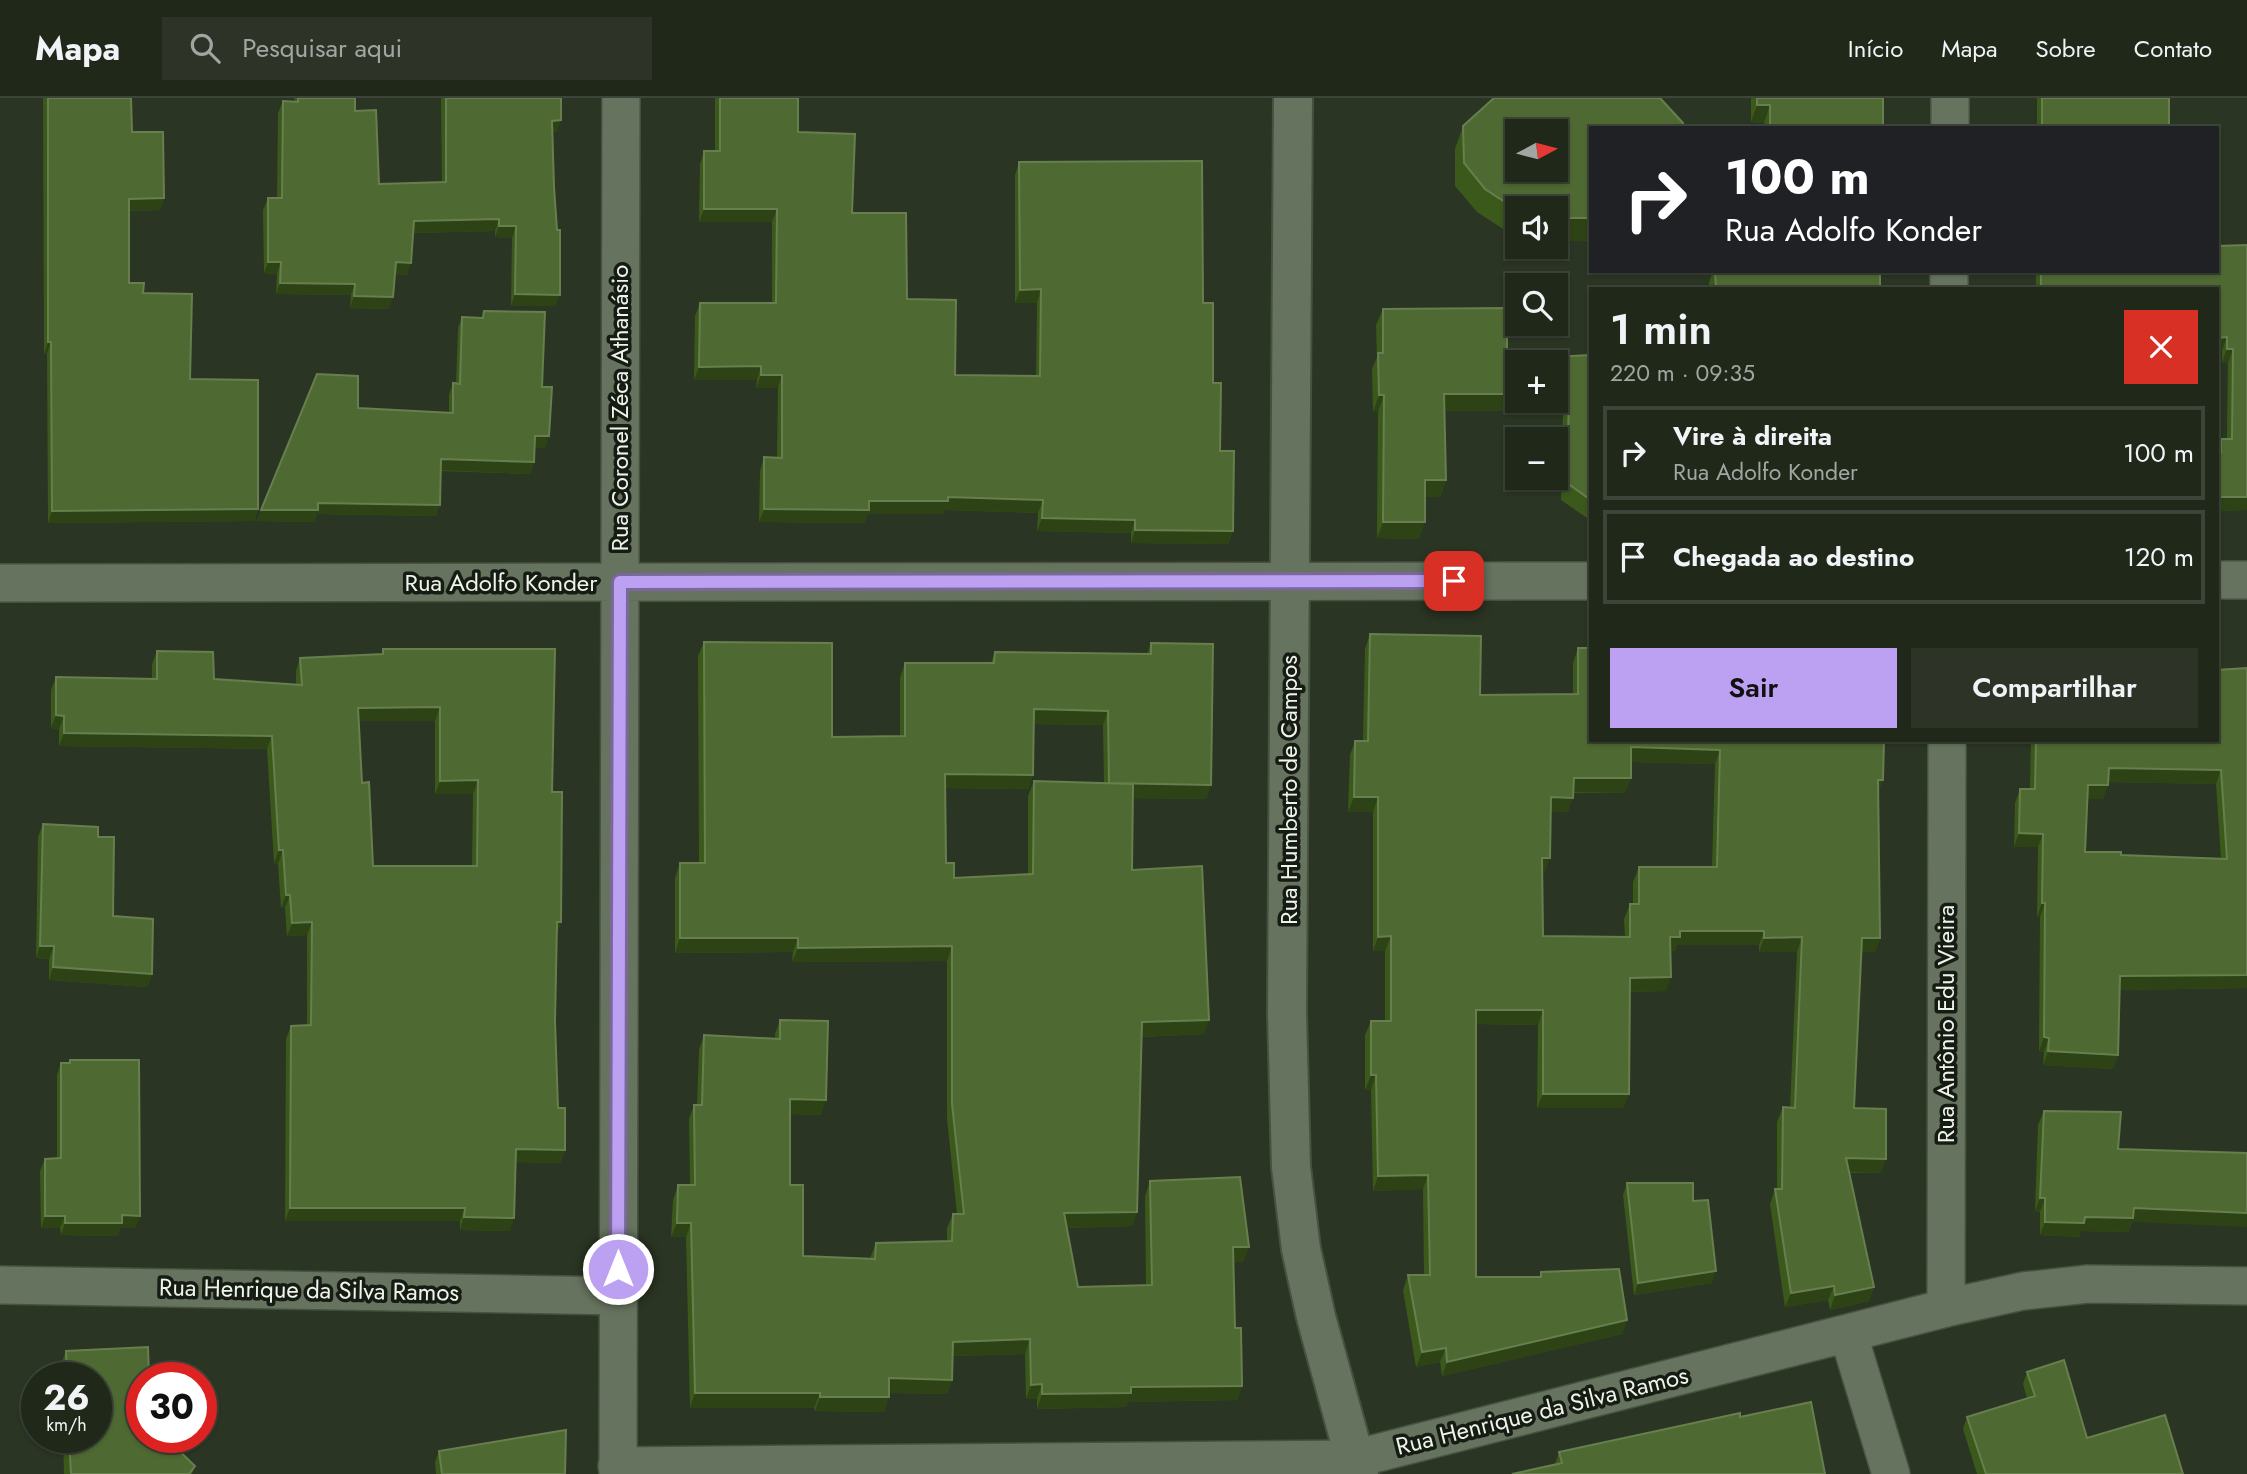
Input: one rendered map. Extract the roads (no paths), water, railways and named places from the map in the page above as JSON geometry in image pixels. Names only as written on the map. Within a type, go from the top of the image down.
[{"type":"main road","name":"Rua Humberto de Campos","points":[[1293,98],[1287,1013],[1291,1167],[1301,1249],[1356,1467]]},
{"type":"street","name":"Rua Coronel Zéca Athanásio","points":[[617,1470],[621,98]]},
{"type":"street","points":[[1950,98],[1950,126]]},
{"type":"street","points":[[2219,580],[2247,580]]},
{"type":"street","name":"Rua Adolfo Konder","points":[[0,583],[1589,581]]},
{"type":"street","name":"Rua Antônio Edu Vieira","points":[[1946,1308],[1947,742]]},
{"type":"street","name":"Rua Henrique da Silva Ramos","points":[[617,1470],[1356,1467],[1848,1333],[2022,1291],[2088,1284],[2247,1286]]},
{"type":"street","name":"Rua Henrique da Silva Ramos","points":[[0,1285],[618,1296]]},
{"type":"street","points":[[1848,1333],[1891,1474]]}]
